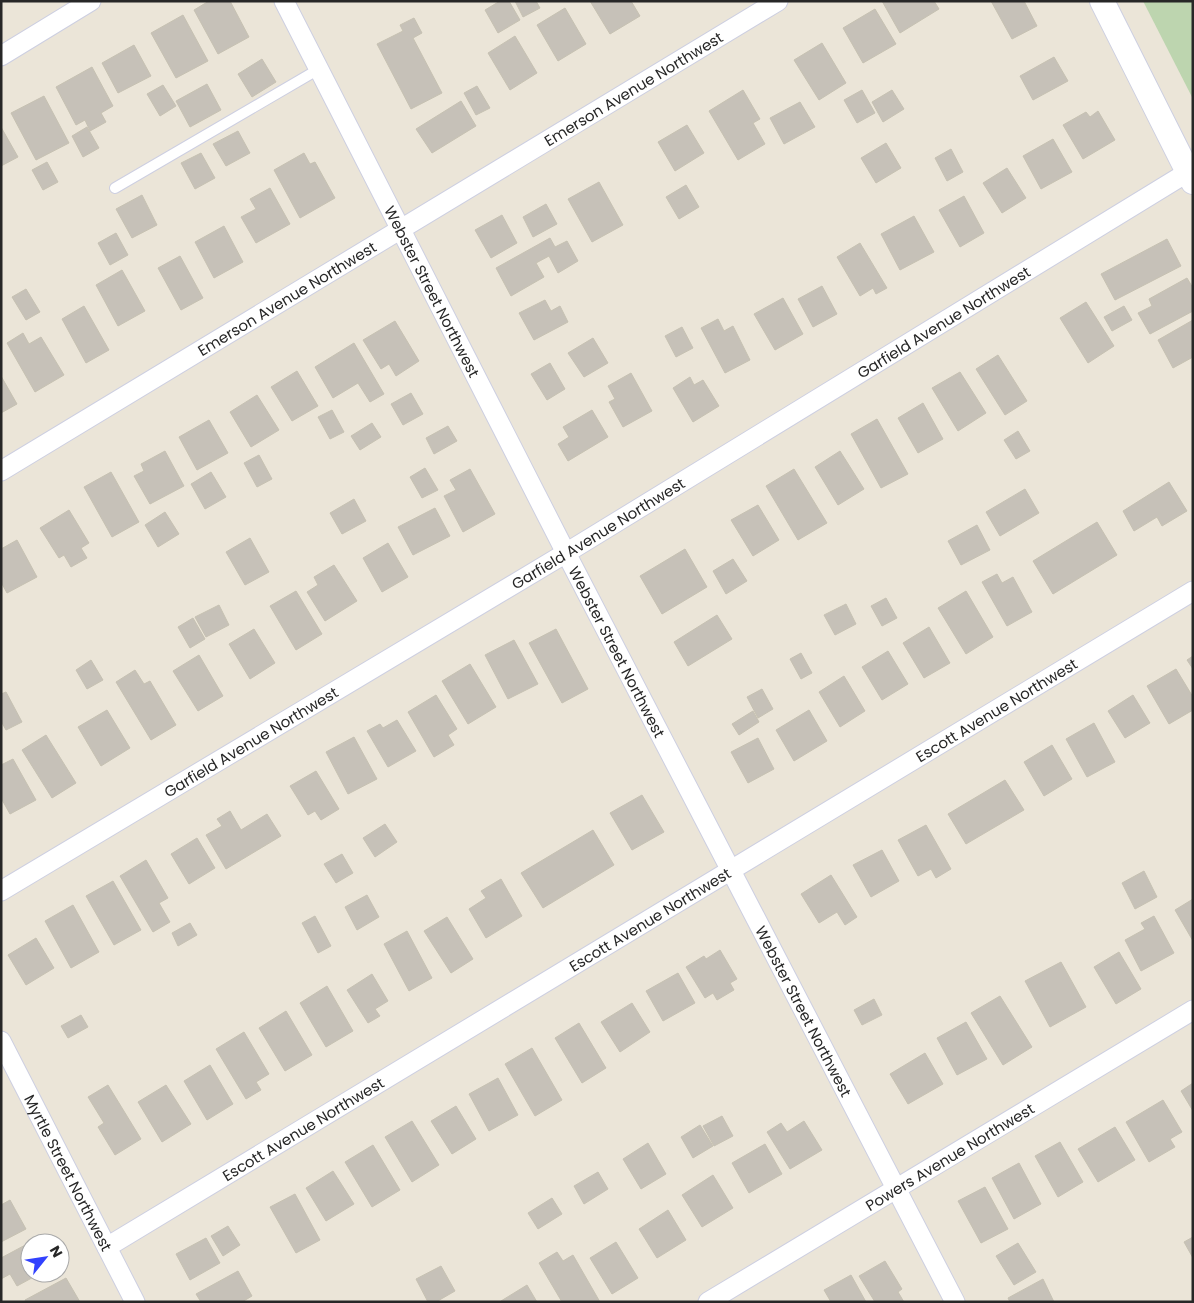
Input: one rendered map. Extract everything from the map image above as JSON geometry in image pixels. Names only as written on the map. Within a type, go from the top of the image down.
[{"type":"street","points":[[1,56],[92,1]]},
{"type":"street","name":"Webster Street Northwest","points":[[284,1],[730,871],[955,1302]]},
{"type":"street","name":"Emerson Avenue Northwest","points":[[1,471],[778,1]]},
{"type":"street","points":[[1102,1],[1191,174]]},
{"type":"street","name":"Garfield Avenue Northwest","points":[[1,891],[1191,174]]},
{"type":"street","name":"Escott Avenue Northwest","points":[[107,1247],[1193,591]]},
{"type":"street","name":"Powers Avenue Northwest","points":[[708,1302],[1193,1010]]},
{"type":"street","name":"Myrtle Street Northwest","points":[[1,1041],[135,1302]]},
{"type":"lane","points":[[115,188],[319,69]]},
{"type":"green space","points":[[1143,1],[1193,1],[1193,99]]},
{"type":"building","points":[[209,1],[230,1],[249,37],[218,54],[194,10]]},
{"type":"building","points":[[500,1],[509,1],[520,20],[498,33],[485,10]]},
{"type":"building","points":[[515,1],[536,1],[540,8],[523,17]]},
{"type":"building","points":[[590,1],[631,1],[640,16],[610,34]]},
{"type":"building","points":[[882,1],[934,1],[939,9],[900,33]]},
{"type":"building","points":[[991,1],[1024,1],[1037,26],[1012,39]]},
{"type":"building","points":[[565,8],[586,44],[558,61],[537,25]]},
{"type":"building","points":[[875,9],[896,44],[863,63],[843,28]]},
{"type":"building","points":[[183,15],[208,61],[176,78],[151,33]]},
{"type":"building","points":[[414,18],[422,33],[413,38],[442,93],[411,109],[377,44],[403,31],[400,25]]},
{"type":"building","points":[[515,36],[537,73],[510,90],[488,53]]},
{"type":"building","points":[[822,43],[846,83],[819,100],[794,60]]},
{"type":"building","points":[[134,45],[151,76],[118,93],[102,63]]},
{"type":"building","points":[[1054,57],[1068,81],[1033,100],[1020,76]]},
{"type":"building","points":[[262,59],[276,82],[252,97],[238,74]]},
{"type":"building","points":[[92,67],[113,106],[101,113],[106,122],[90,131],[85,120],[76,125],[56,87]]},
{"type":"building","points":[[207,84],[221,110],[190,127],[176,101]]},
{"type":"building","points":[[163,85],[176,106],[160,116],[147,94]]},
{"type":"building","points":[[477,86],[490,108],[476,115],[464,93]]},
{"type":"building","points":[[743,90],[760,119],[753,123],[765,144],[738,160],[709,111]]},
{"type":"building","points":[[862,90],[875,113],[857,123],[844,100]]},
{"type":"building","points":[[892,90],[904,109],[883,122],[872,102]]},
{"type":"building","points":[[44,96],[69,143],[36,160],[11,113]]},
{"type":"building","points":[[461,101],[476,126],[432,153],[416,129]]},
{"type":"building","points":[[800,102],[815,127],[784,144],[770,118]]},
{"type":"building","points":[[1098,111],[1115,140],[1083,159],[1063,125],[1086,112],[1090,117]]},
{"type":"building","points":[[687,125],[704,153],[675,171],[658,142]]},
{"type":"building","points":[[1,127],[18,157],[1,166]]},
{"type":"building","points":[[87,127],[99,148],[83,157],[72,136]]},
{"type":"building","points":[[238,131],[250,153],[226,166],[213,144]]},
{"type":"building","points":[[1053,139],[1072,172],[1041,189],[1023,156]]},
{"type":"building","points":[[886,143],[901,168],[876,183],[861,158]]},
{"type":"building","points":[[951,149],[963,172],[947,181],[935,158]]},
{"type":"building","points":[[201,153],[215,178],[195,189],[181,163]]},
{"type":"building","points":[[304,153],[310,164],[315,162],[335,198],[300,218],[274,170]]},
{"type":"building","points":[[47,162],[58,182],[43,190],[32,170]]},
{"type":"building","points":[[1007,168],[1026,198],[1002,213],[983,183]]},
{"type":"building","points":[[599,182],[623,225],[592,242],[568,199]]},
{"type":"building","points":[[686,185],[699,207],[679,219],[666,197]]},
{"type":"building","points":[[270,188],[290,224],[256,243],[241,217],[256,209],[250,199]]},
{"type":"building","points":[[142,195],[157,225],[132,238],[116,209]]},
{"type":"building","points":[[964,196],[984,233],[960,247],[939,210]]},
{"type":"building","points":[[546,204],[557,224],[533,237],[523,217]]},
{"type":"building","points":[[502,215],[517,243],[491,258],[475,230]]},
{"type":"building","points":[[914,216],[934,252],[900,270],[881,234]]},
{"type":"building","points":[[224,226],[243,262],[214,278],[195,242]]},
{"type":"building","points":[[116,233],[128,255],[110,265],[98,243]]},
{"type":"building","points":[[550,238],[555,247],[567,241],[578,261],[558,273],[549,256],[536,263],[544,277],[511,296],[496,268]]},
{"type":"building","points":[[1167,239],[1181,266],[1115,300],[1101,274]]},
{"type":"building","points":[[860,243],[887,288],[876,294],[873,288],[860,296],[837,257]]},
{"type":"building","points":[[180,256],[203,298],[181,310],[158,268]]},
{"type":"building","points":[[122,270],[145,311],[118,326],[96,285]]},
{"type":"building","points":[[1187,278],[1193,288],[1193,311],[1150,334],[1138,313],[1152,306],[1149,299]]},
{"type":"building","points":[[822,286],[837,314],[813,327],[798,299]]},
{"type":"building","points":[[26,289],[40,312],[26,320],[12,297]]},
{"type":"building","points":[[783,298],[803,334],[775,350],[754,314]]},
{"type":"building","points":[[545,300],[551,311],[560,306],[568,322],[534,340],[519,313]]},
{"type":"building","points":[[1086,302],[1114,346],[1088,363],[1060,318]]},
{"type":"building","points":[[84,306],[109,350],[86,363],[62,319]]},
{"type":"building","points":[[1124,306],[1132,320],[1112,331],[1104,317]]},
{"type":"building","points":[[718,319],[724,331],[733,326],[750,360],[725,373],[701,328]]},
{"type":"building","points":[[1193,320],[1193,357],[1173,368],[1158,340]]},
{"type":"building","points":[[395,321],[419,361],[396,376],[389,364],[381,369],[363,340]]},
{"type":"building","points":[[682,327],[693,348],[676,357],[665,336]]},
{"type":"building","points":[[23,333],[29,344],[41,337],[64,375],[35,392],[7,343]]},
{"type":"building","points":[[593,338],[608,363],[584,377],[568,353]]},
{"type":"building","points":[[354,343],[384,394],[370,402],[358,383],[333,398],[315,367]]},
{"type":"building","points":[[998,355],[1027,401],[1005,415],[976,369]]},
{"type":"building","points":[[550,363],[565,389],[547,400],[531,374]]},
{"type":"building","points":[[297,371],[318,406],[292,421],[271,387]]},
{"type":"building","points":[[960,372],[986,413],[958,431],[932,388]]},
{"type":"building","points":[[631,373],[652,411],[623,427],[609,402],[615,399],[608,386]]},
{"type":"building","points":[[1,376],[17,404],[1,413]]},
{"type":"building","points":[[690,377],[694,385],[703,380],[719,406],[693,422],[673,388]]},
{"type":"building","points":[[411,393],[423,414],[403,425],[391,404]]},
{"type":"building","points":[[257,395],[279,430],[251,447],[230,412]]},
{"type":"building","points":[[923,403],[943,439],[918,453],[898,418]]},
{"type":"building","points":[[332,410],[344,432],[330,439],[318,417]]},
{"type":"building","points":[[592,410],[608,437],[568,461],[558,444],[569,437],[563,427]]},
{"type":"building","points":[[877,419],[908,474],[881,488],[851,434]]},
{"type":"building","points":[[209,420],[228,453],[197,470],[179,437]]},
{"type":"building","points":[[372,423],[381,437],[360,450],[351,436]]},
{"type":"building","points":[[448,426],[457,441],[434,454],[426,438]]},
{"type":"building","points":[[1018,431],[1030,451],[1016,459],[1004,440]]},
{"type":"building","points":[[165,451],[184,486],[150,504],[134,476],[144,471],[141,464]]},
{"type":"building","points":[[840,451],[864,489],[838,505],[815,467]]},
{"type":"building","points":[[259,455],[272,479],[257,487],[244,463]]},
{"type":"building","points":[[425,468],[438,490],[422,498],[410,477]]},
{"type":"building","points":[[470,469],[495,514],[463,532],[444,496],[456,490],[450,480]]},
{"type":"building","points":[[794,469],[827,523],[798,540],[766,486]]},
{"type":"building","points":[[111,472],[139,522],[112,537],[84,487]]},
{"type":"building","points":[[211,472],[226,497],[205,509],[191,484]]},
{"type":"building","points":[[1169,482],[1187,511],[1162,526],[1157,517],[1134,531],[1123,511]]},
{"type":"building","points":[[1025,489],[1039,513],[1000,536],[986,512]]},
{"type":"building","points":[[354,499],[366,521],[342,534],[330,513]]},
{"type":"building","points":[[758,505],[779,540],[753,556],[731,520]]},
{"type":"building","points":[[435,508],[450,536],[413,555],[398,527]]},
{"type":"building","points":[[69,510],[89,543],[81,548],[87,558],[71,567],[64,555],[59,558],[40,528]]},
{"type":"building","points":[[165,512],[179,534],[158,547],[145,525]]},
{"type":"building","points":[[1097,522],[1117,555],[1053,594],[1033,561]]},
{"type":"building","points":[[977,525],[990,550],[961,565],[948,541]]},
{"type":"building","points":[[250,538],[269,572],[245,585],[226,552]]},
{"type":"building","points":[[17,540],[37,577],[7,593],[1,582],[1,549]]},
{"type":"building","points":[[388,543],[408,577],[382,592],[363,558]]},
{"type":"building","points":[[685,549],[707,587],[662,614],[640,576]]},
{"type":"building","points":[[733,559],[747,581],[726,594],[713,571]]},
{"type":"building","points":[[334,565],[357,601],[325,621],[307,592],[318,585],[314,577]]},
{"type":"building","points":[[997,574],[1002,583],[1013,577],[1032,612],[1007,626],[982,582]]},
{"type":"building","points":[[296,591],[322,634],[296,650],[270,606]]},
{"type":"building","points":[[966,591],[993,637],[966,654],[938,608]]},
{"type":"building","points":[[886,598],[897,618],[882,626],[871,606]]},
{"type":"building","points":[[846,604],[856,624],[835,635],[824,615]]},
{"type":"building","points":[[219,605],[229,625],[206,637],[195,617]]},
{"type":"building","points":[[717,615],[732,639],[688,666],[674,642]]},
{"type":"building","points":[[193,618],[205,639],[190,648],[178,627]]},
{"type":"building","points":[[929,627],[950,663],[924,678],[903,643]]},
{"type":"building","points":[[254,629],[275,663],[250,679],[229,644]]},
{"type":"building","points":[[556,629],[588,689],[562,703],[529,643]]},
{"type":"building","points":[[514,640],[538,684],[508,699],[485,655]]},
{"type":"building","points":[[888,651],[908,684],[882,700],[862,667]]},
{"type":"building","points":[[801,653],[812,673],[801,679],[790,659]]},
{"type":"building","points":[[199,655],[223,696],[198,711],[173,671]]},
{"type":"building","points":[[1193,656],[1193,669],[1187,660]]},
{"type":"building","points":[[91,660],[103,680],[87,689],[76,670]]},
{"type":"building","points":[[470,664],[496,707],[468,724],[442,681]]},
{"type":"building","points":[[1176,669],[1193,697],[1193,710],[1169,724],[1147,686]]},
{"type":"building","points":[[135,670],[144,684],[150,681],[176,725],[151,740],[116,682]]},
{"type":"building","points":[[844,676],[865,711],[840,727],[819,692]]},
{"type":"building","points":[[762,689],[773,709],[758,718],[747,697]]},
{"type":"building","points":[[6,692],[22,722],[6,730],[1,721],[1,694]]},
{"type":"building","points":[[436,695],[457,729],[448,735],[454,745],[434,757],[408,712]]},
{"type":"building","points":[[1133,695],[1150,723],[1125,738],[1108,711]]},
{"type":"building","points":[[107,710],[130,748],[101,766],[78,727]]},
{"type":"building","points":[[809,710],[827,741],[794,761],[776,730]]},
{"type":"building","points":[[753,711],[759,722],[739,735],[732,724]]},
{"type":"building","points":[[397,720],[416,751],[388,767],[367,731],[380,724],[383,728]]},
{"type":"building","points":[[1094,723],[1115,762],[1087,777],[1066,739]]},
{"type":"building","points":[[46,735],[76,783],[52,798],[22,750]]},
{"type":"building","points":[[354,737],[377,779],[348,794],[326,752]]},
{"type":"building","points":[[758,738],[774,769],[748,783],[731,752]]},
{"type":"building","points":[[1052,745],[1072,779],[1044,796],[1024,762]]},
{"type":"building","points":[[13,759],[36,800],[10,814],[1,798],[1,765]]},
{"type":"building","points":[[316,771],[339,809],[321,820],[315,811],[308,815],[290,786]]},
{"type":"building","points":[[1005,780],[1024,810],[966,844],[948,814]]},
{"type":"building","points":[[642,795],[664,832],[632,850],[610,813]]},
{"type":"building","points":[[230,811],[241,830],[267,814],[281,836],[226,869],[206,835],[222,826],[217,819]]},
{"type":"building","points":[[385,824],[397,842],[375,857],[363,838]]},
{"type":"building","points":[[926,825],[951,869],[936,878],[931,869],[918,876],[898,840]]},
{"type":"building","points":[[593,830],[614,865],[543,908],[521,873]]},
{"type":"building","points":[[197,838],[215,868],[189,884],[171,854]]},
{"type":"building","points":[[882,850],[899,881],[871,897],[853,865]]},
{"type":"building","points":[[342,854],[353,873],[336,883],[324,864]]},
{"type":"building","points":[[146,860],[168,898],[159,903],[170,922],[153,932],[120,876]]},
{"type":"building","points":[[1144,871],[1157,897],[1135,909],[1122,883]]},
{"type":"building","points":[[831,875],[857,917],[845,925],[837,912],[819,923],[801,894]]},
{"type":"building","points":[[501,879],[522,916],[486,938],[469,909],[486,898],[481,891]]},
{"type":"building","points":[[113,881],[141,930],[114,945],[86,896]]},
{"type":"building","points":[[367,895],[379,917],[357,930],[345,907]]},
{"type":"building","points":[[1193,899],[1193,941],[1175,910]]},
{"type":"building","points":[[73,905],[99,952],[71,968],[45,921]]},
{"type":"building","points":[[315,916],[331,946],[318,953],[302,923]]},
{"type":"building","points":[[1154,916],[1174,953],[1141,971],[1125,940],[1145,929],[1141,923]]},
{"type":"building","points":[[447,917],[473,959],[451,973],[424,931]]},
{"type":"building","points":[[190,923],[197,935],[178,946],[172,933]]},
{"type":"building","points":[[407,931],[432,978],[409,991],[384,944]]},
{"type":"building","points":[[36,938],[54,968],[26,985],[8,955]]},
{"type":"building","points":[[720,950],[737,979],[730,983],[734,990],[717,1000],[713,993],[705,998],[686,967],[704,956],[706,959]]},
{"type":"building","points":[[1119,952],[1141,989],[1116,1004],[1094,967]]},
{"type":"building","points":[[1061,962],[1086,1007],[1050,1027],[1025,981]]},
{"type":"building","points":[[678,973],[695,1003],[663,1021],[646,991]]},
{"type":"building","points":[[372,974],[388,1001],[375,1009],[380,1016],[368,1023],[347,990]]},
{"type":"building","points":[[327,986],[353,1031],[326,1047],[300,1003]]},
{"type":"building","points":[[1000,996],[1032,1047],[1003,1065],[971,1013]]},
{"type":"building","points":[[874,999],[882,1015],[862,1025],[854,1010]]},
{"type":"building","points":[[632,1003],[650,1032],[620,1052],[601,1022]]},
{"type":"building","points":[[286,1011],[312,1055],[285,1071],[259,1028]]},
{"type":"building","points":[[81,1015],[88,1027],[68,1038],[61,1026]]},
{"type":"building","points":[[966,1022],[987,1059],[957,1075],[937,1038]]},
{"type":"building","points":[[579,1023],[606,1068],[582,1083],[555,1038]]},
{"type":"building","points":[[244,1032],[269,1074],[256,1082],[261,1090],[246,1099],[216,1049]]},
{"type":"building","points":[[532,1048],[562,1100],[535,1116],[505,1064]]},
{"type":"building","points":[[925,1053],[943,1084],[908,1104],[890,1074]]},
{"type":"building","points":[[210,1065],[233,1104],[207,1120],[184,1081]]},
{"type":"building","points":[[498,1078],[518,1115],[489,1131],[469,1094]]},
{"type":"building","points":[[1193,1083],[1193,1111],[1181,1091]]},
{"type":"building","points":[[108,1085],[141,1139],[115,1155],[98,1127],[104,1123],[88,1097]]},
{"type":"building","points":[[166,1085],[191,1124],[162,1142],[138,1102]]},
{"type":"building","points":[[1163,1100],[1182,1132],[1170,1139],[1175,1147],[1149,1162],[1126,1122]]},
{"type":"building","points":[[456,1106],[476,1139],[452,1154],[431,1121]]},
{"type":"building","points":[[722,1116],[733,1136],[714,1146],[703,1126]]},
{"type":"building","points":[[412,1121],[439,1165],[412,1182],[385,1137]]},
{"type":"building","points":[[804,1121],[822,1150],[790,1169],[767,1132],[781,1123],[787,1132]]},
{"type":"building","points":[[700,1125],[713,1146],[693,1158],[681,1137]]},
{"type":"building","points":[[1115,1127],[1135,1160],[1098,1182],[1078,1149]]},
{"type":"building","points":[[1060,1142],[1083,1182],[1058,1197],[1035,1156]]},
{"type":"building","points":[[648,1143],[666,1174],[641,1189],[623,1159]]},
{"type":"building","points":[[765,1144],[782,1174],[749,1193],[732,1163]]},
{"type":"building","points":[[373,1145],[400,1190],[372,1207],[345,1162]]},
{"type":"building","points":[[1019,1163],[1041,1204],[1014,1219],[992,1178]]},
{"type":"building","points":[[333,1171],[354,1204],[326,1221],[306,1188]]},
{"type":"building","points":[[598,1172],[608,1189],[584,1204],[574,1186]]},
{"type":"building","points":[[713,1175],[733,1208],[702,1227],[682,1195]]},
{"type":"building","points":[[985,1187],[1008,1229],[981,1243],[958,1201]]},
{"type":"building","points":[[295,1194],[320,1240],[296,1253],[270,1207]]},
{"type":"building","points":[[552,1198],[562,1214],[538,1229],[528,1213]]},
{"type":"building","points":[[10,1200],[26,1229],[1,1242],[1,1205]]},
{"type":"building","points":[[668,1210],[686,1240],[657,1258],[639,1229]]},
{"type":"building","points":[[228,1226],[240,1245],[223,1256],[211,1236]]},
{"type":"building","points":[[1193,1237],[1193,1258],[1184,1242]]},
{"type":"building","points":[[206,1238],[220,1263],[190,1280],[176,1254]]},
{"type":"building","points":[[616,1242],[638,1278],[612,1294],[590,1258]]},
{"type":"building","points":[[1018,1243],[1036,1272],[1014,1285],[996,1256]]},
{"type":"building","points":[[20,1248],[20,1283],[23,1283],[17,1286],[10,1274],[1,1279],[1,1258]]},
{"type":"building","points":[[557,1252],[563,1261],[573,1255],[600,1302],[562,1302],[539,1263]]},
{"type":"building","points":[[885,1261],[902,1289],[898,1292],[904,1302],[875,1302],[859,1276]]},
{"type":"building","points":[[441,1266],[455,1291],[436,1302],[428,1302],[416,1279]]},
{"type":"building","points":[[238,1271],[252,1296],[242,1302],[201,1302],[196,1294]]},
{"type":"building","points":[[851,1275],[866,1302],[831,1302],[824,1290]]},
{"type":"building","points":[[1043,1279],[1054,1302],[1010,1302],[1008,1298]]},
{"type":"building","points":[[57,1283],[69,1283],[80,1302],[26,1302],[25,1300]]},
{"type":"building","points":[[527,1285],[537,1302],[501,1302],[501,1301]]}]
